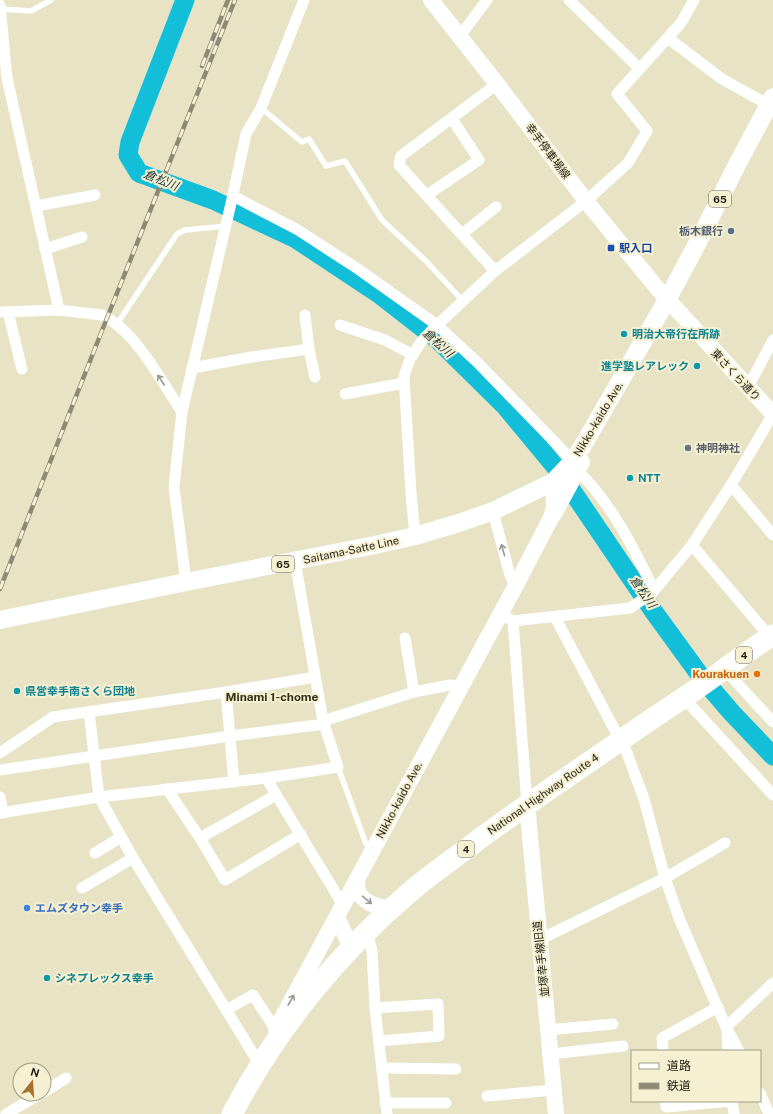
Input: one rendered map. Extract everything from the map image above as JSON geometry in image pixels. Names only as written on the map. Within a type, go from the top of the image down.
[{"type":"highway","name":"National Highway Route 4","points":[[269,1048],[351,948],[391,909],[434,873],[526,804],[690,693],[771,636]]},
{"type":"highway","name":"Nikko-kaido Ave.","points":[[232,1114],[269,1048]]},
{"type":"main road","name":"Nikko-kaido Ave.","points":[[574,467],[607,404],[667,300],[771,101]]},
{"type":"main road","name":"Saitama-Satte Line","points":[[0,620],[415,536],[459,523],[559,484],[574,467]]},
{"type":"main road","points":[[553,514],[559,484]]},
{"type":"street","points":[[186,582],[174,487],[182,412],[246,134],[261,108],[304,0]]},
{"type":"street","name":"幸手停車場線","points":[[431,0],[498,84],[586,201],[667,300]]},
{"type":"street","points":[[460,36],[487,0]]},
{"type":"street","points":[[569,0],[640,69]]},
{"type":"street","points":[[415,536],[404,384],[404,376],[413,355],[421,342],[435,327],[495,271],[586,201],[628,163],[647,131],[617,94],[681,23],[694,0]]},
{"type":"street","points":[[0,5],[4,79],[36,206],[59,310]]},
{"type":"street","points":[[668,38],[722,79],[771,101]]},
{"type":"street","points":[[495,271],[399,165],[401,156],[498,84]]},
{"type":"street","points":[[427,195],[479,160],[452,119]]},
{"type":"street","points":[[36,206],[94,195]]},
{"type":"street","points":[[232,198],[298,230],[358,269],[435,327],[477,362],[574,467],[588,480],[613,513],[634,548],[653,592]]},
{"type":"street","points":[[462,234],[496,207]]},
{"type":"street","points":[[45,248],[82,237]]},
{"type":"street","name":"東さくら通り","points":[[667,300],[773,414]]},
{"type":"street","points":[[22,369],[4,312],[59,310],[102,315],[117,324],[139,347],[182,412]]},
{"type":"street","points":[[305,315],[309,349],[315,377]]},
{"type":"street","points":[[340,325],[385,340],[413,355]]},
{"type":"street","points":[[748,387],[773,340]]},
{"type":"street","points":[[192,368],[252,357],[309,349]]},
{"type":"street","points":[[345,394],[404,384]]},
{"type":"street","points":[[526,804],[507,617],[555,617],[630,608],[653,592],[692,545],[731,485],[773,414]]},
{"type":"street","points":[[731,485],[773,534]]},
{"type":"street","points":[[492,511],[509,572],[515,587]]},
{"type":"street","name":"Nikko-kaido Ave.","points":[[269,1048],[340,911],[461,686],[507,617],[515,587],[553,514]]},
{"type":"street","points":[[692,545],[771,636]]},
{"type":"street","points":[[0,797],[1,813],[99,797],[266,778],[338,767],[324,723],[295,561]]},
{"type":"street","points":[[555,617],[620,740],[644,799],[665,878],[679,918],[726,1027],[738,1050]]},
{"type":"street","points":[[405,638],[414,692]]},
{"type":"street","points":[[720,672],[773,722]]},
{"type":"street","points":[[0,753],[53,717],[226,692],[315,677]]},
{"type":"street","points":[[0,770],[94,755],[324,723],[414,692],[450,685],[461,686]]},
{"type":"street","points":[[226,692],[234,782]]},
{"type":"street","points":[[690,693],[773,795]]},
{"type":"street","points":[[89,712],[99,797],[132,858],[226,1010],[269,1048]]},
{"type":"street","points":[[266,778],[301,834],[340,911],[351,948]]},
{"type":"street","points":[[167,789],[200,838],[225,880],[301,834]]},
{"type":"street","points":[[200,838],[276,795]]},
{"type":"street","name":"並塚幸手線旧道","points":[[526,804],[556,1114]]},
{"type":"street","points":[[95,853],[121,837]]},
{"type":"street","points":[[539,940],[665,878],[725,843]]},
{"type":"street","points":[[82,888],[132,858]]},
{"type":"street","points":[[358,878],[357,887],[360,894],[368,902],[378,907],[391,909]]},
{"type":"street","points":[[367,932],[372,951],[375,1008],[387,1114]]},
{"type":"street","points":[[726,1027],[773,983]]},
{"type":"street","points":[[226,1010],[253,995],[269,1048]]},
{"type":"street","points":[[375,1008],[438,1004],[439,1036],[379,1041]]},
{"type":"street","points":[[663,1049],[662,1038],[718,1007]]},
{"type":"street","points":[[548,1030],[613,1024]]},
{"type":"street","points":[[726,1027],[728,1050]]},
{"type":"street","points":[[551,1054],[623,1046]]},
{"type":"street","points":[[382,1068],[456,1069]]},
{"type":"street","points":[[52,1087],[66,1078]]},
{"type":"street","points":[[487,1096],[554,1090]]},
{"type":"street","points":[[761,1095],[769,1114]]},
{"type":"street","points":[[6,1114],[26,1102]]},
{"type":"street","points":[[665,1102],[666,1107],[721,1102]]},
{"type":"street","points":[[732,1102],[734,1114]]},
{"type":"street","points":[[385,1103],[446,1103]]},
{"type":"lane","points":[[0,9],[32,11],[51,0]]},
{"type":"lane","points":[[261,108],[302,142],[309,139],[326,166],[345,161],[382,220],[425,260],[463,301]]},
{"type":"lane","points":[[117,324],[178,234],[185,230],[226,226]]},
{"type":"lane","points":[[338,767],[366,844],[373,850]]},
{"type":"waterway","name":"倉松川","points":[[185,0],[130,142],[128,155],[139,173],[213,200],[296,239],[379,294],[438,340],[505,406],[558,470],[654,612],[702,678],[732,713],[773,756]]},
{"type":"railway","points":[[202,66],[228,0]]},
{"type":"railway","points":[[0,589],[235,0]]},
{"type":"place","name":"栃木銀行","points":[[731,231]]},
{"type":"place","name":"駅入口","points":[[611,248]]},
{"type":"place","name":"明治大帝行在所跡","points":[[624,334]]},
{"type":"place","name":"進学塾レアレック","points":[[697,366]]},
{"type":"place","name":"神明神社","points":[[688,448]]},
{"type":"place","name":"NTT","points":[[630,478]]},
{"type":"place","name":"Kourakuen","points":[[757,674]]},
{"type":"place","name":"県営幸手南さくら団地","points":[[17,691]]},
{"type":"place","name":"エムズタウン幸手","points":[[27,908]]},
{"type":"place","name":"シネプレックス幸手","points":[[47,978]]},
{"type":"district","name":"Minami 1-chome","points":[[272,697]]}]
